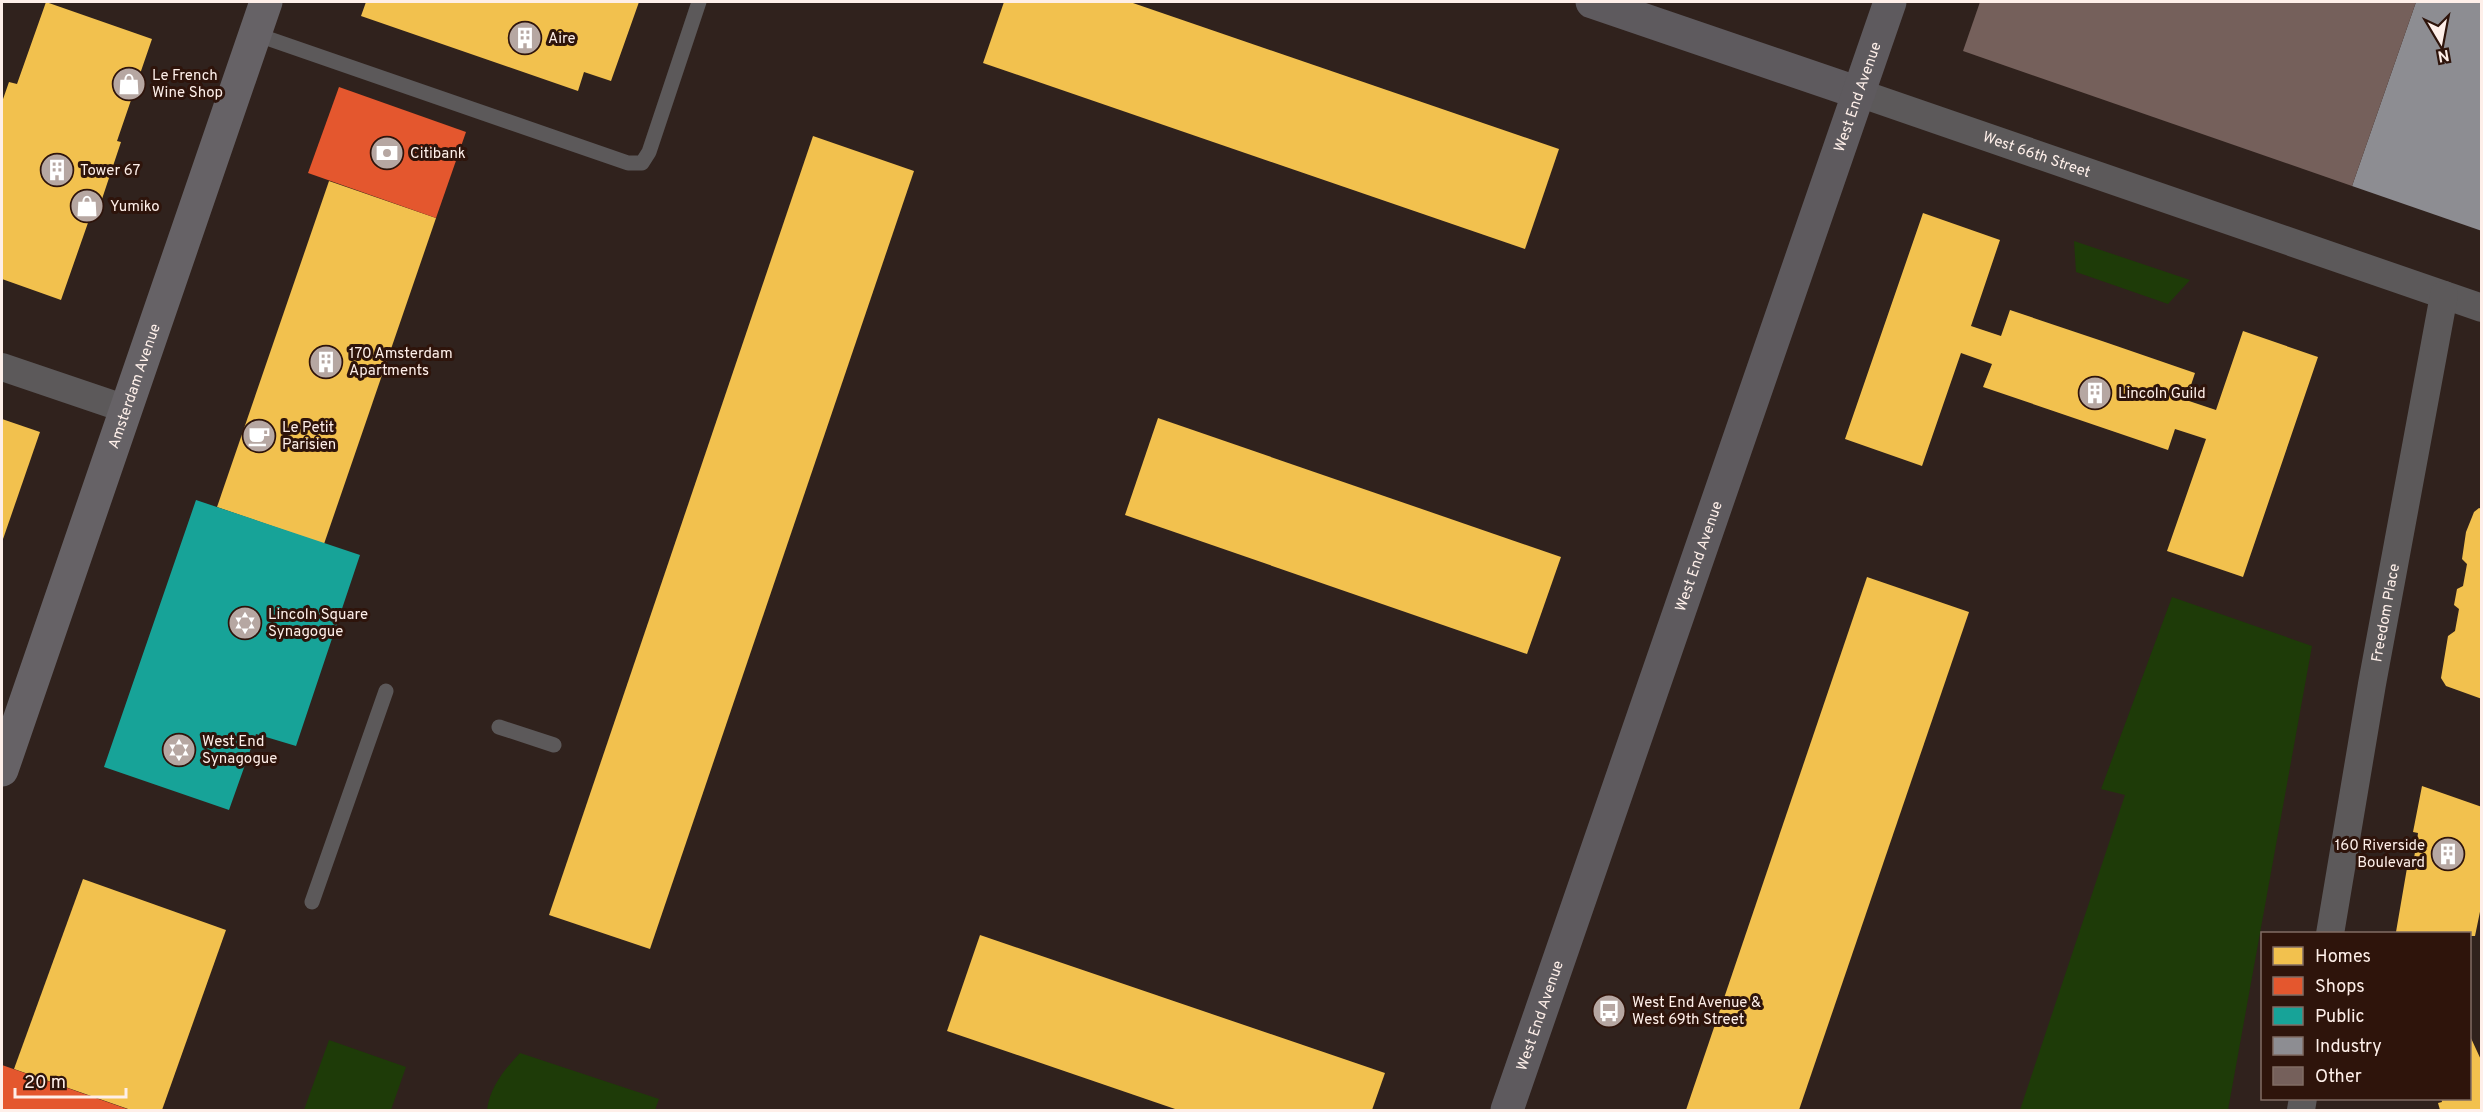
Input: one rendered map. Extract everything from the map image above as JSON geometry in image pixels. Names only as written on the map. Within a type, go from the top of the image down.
[{"type":"main road","name":"Amsterdam Avenue","points":[[2,770],[266,2]]},
{"type":"main road","name":"West 66th Street","points":[[1592,2],[1859,93]]},
{"type":"main road","name":"West End Avenue","points":[[1507,1110],[1890,2]]},
{"type":"street","name":"West 66th Street","points":[[1859,93],[2481,308]]},
{"type":"street","name":"Freedom Place","points":[[2330,932],[2372,684],[2444,295]]},
{"type":"street","points":[[2,367],[126,409]]},
{"type":"lane","points":[[255,34],[628,163],[642,163],[648,152],[699,2]]},
{"type":"lane","points":[[312,902],[386,691]]},
{"type":"lane","points":[[499,727],[554,745]]},
{"type":"green space","points":[[2074,241],[2190,280],[2168,304],[2076,272]]},
{"type":"green space","points":[[2172,597],[2312,646],[2228,1110],[2020,1110],[2125,795],[2101,789]]},
{"type":"green space","points":[[329,1040],[406,1067],[391,1110],[304,1110]]},
{"type":"green space","points":[[520,1053],[659,1099],[655,1110],[487,1110],[491,1094],[499,1079]]},
{"type":"building: Homes","name":"Tower 67","points":[[46,2],[152,39],[117,141],[121,142],[102,199],[97,197],[61,300],[2,279],[2,102],[9,82],[17,84]]},
{"type":"building: Homes","name":"Aire","points":[[366,2],[639,2],[611,81],[584,72],[578,91],[361,16]]},
{"type":"building: Homes","points":[[1004,2],[1130,2],[1559,149],[1525,249],[983,63]]},
{"type":"building: Homes","points":[[813,136],[914,171],[650,949],[549,915]]},
{"type":"building: Homes","name":"170 Amsterdam Apartments","points":[[329,181],[436,218],[324,544],[217,507]]},
{"type":"building: Homes","name":"Lincoln Guild","points":[[1923,213],[2000,240],[1971,326],[2001,336],[2010,310],[2105,342],[2195,373],[2186,400],[2216,410],[2243,331],[2318,357],[2243,577],[2167,551],[2206,439],[2175,429],[2168,450],[1983,387],[1992,364],[1961,353],[1922,466],[1845,439]]},
{"type":"building: Homes","points":[[1158,418],[1561,557],[1527,654],[1125,515]]},
{"type":"building: Homes","points":[[2,419],[40,432],[2,542]]},
{"type":"building: Homes","points":[[2479,508],[2482,509],[2482,699],[2446,686],[2441,678],[2448,636],[2455,631],[2459,609],[2454,605],[2457,589],[2463,586],[2467,564],[2462,559],[2466,532],[2474,512]]},
{"type":"building: Homes","points":[[1867,577],[1969,612],[1799,1110],[1686,1110]]},
{"type":"building: Homes","name":"160 Riverside Boulevard","points":[[2422,786],[2482,807],[2482,902],[2475,936],[2471,936],[2471,932],[2396,932],[2407,868],[2412,869],[2417,841],[2418,833],[2413,832]]},
{"type":"building: Homes","points":[[83,879],[226,930],[162,1110],[131,1110],[14,1069]]},
{"type":"building: Homes","points":[[980,935],[1385,1073],[1372,1110],[1178,1110],[947,1031]]},
{"type":"building: Homes","points":[[2471,1038],[2482,1062],[2482,1110],[2440,1110],[2438,1103],[2442,1102],[2442,1100],[2471,1100]]},
{"type":"building: Shops","name":"Citibank","points":[[339,87],[466,132],[436,218],[308,173]]},
{"type":"building: Shops","points":[[2,1065],[130,1110],[2,1110]]},
{"type":"building: Public","name":"Lincoln Square Synagogue","points":[[196,500],[360,555],[296,746],[256,734],[229,810],[104,767]]},
{"type":"building: Industry","points":[[2416,2],[2482,2],[2482,231],[2352,186]]},
{"type":"building: Other","points":[[1980,2],[2416,2],[2352,186],[1963,51]]},
{"type":"place","name":"Aire","points":[[525,38]]},
{"type":"place","name":"Le French Wine Shop","points":[[129,84]]},
{"type":"place","name":"Citibank","points":[[387,153]]},
{"type":"place","name":"Tower 67","points":[[57,170]]},
{"type":"place","name":"Yumiko","points":[[87,206]]},
{"type":"place","name":"170 Amsterdam Apartments","points":[[326,362]]},
{"type":"place","name":"Lincoln Guild","points":[[2095,393]]},
{"type":"place","name":"Le Petit Parisien","points":[[259,436]]},
{"type":"place","name":"Lincoln Square Synagogue","points":[[245,623]]},
{"type":"place","name":"West End Synagogue","points":[[179,750]]},
{"type":"place","name":"160 Riverside Boulevard","points":[[2448,854]]},
{"type":"place","name":"West End Avenue & West 69th Street","points":[[1609,1011]]}]
